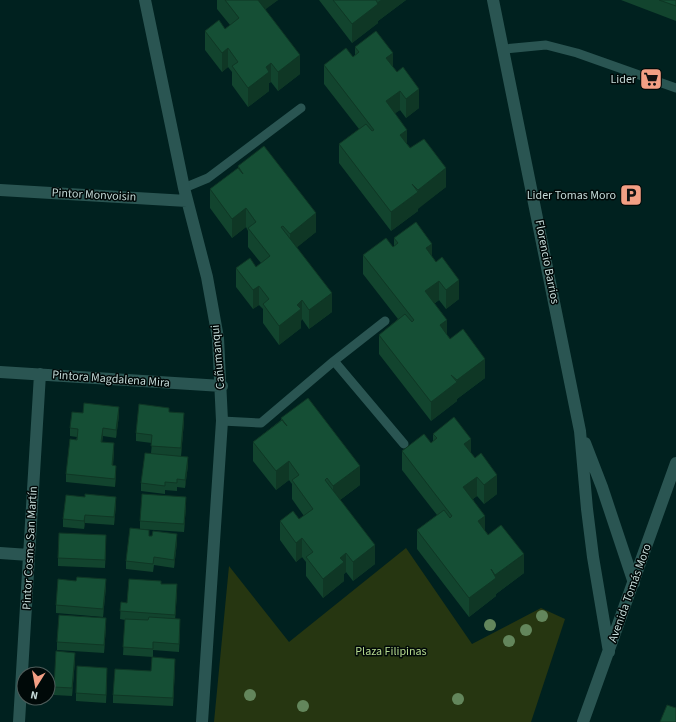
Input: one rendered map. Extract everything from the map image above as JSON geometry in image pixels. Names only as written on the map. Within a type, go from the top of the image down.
[{"type":"street","name":"Cañumanqui","points":[[144,0],[184,188],[207,277],[218,338],[222,386],[222,421],[202,722]]},
{"type":"street","name":"Florencio Barrios","points":[[494,0],[580,430],[593,557],[609,652]]},
{"type":"street","name":"Pintor Monvoisin","points":[[0,190],[187,201]]},
{"type":"street","name":"Pintora Magdalena Mira","points":[[0,372],[222,386]]},
{"type":"street","name":"Pintor Cosme San Martín","points":[[19,722],[40,374]]},
{"type":"street","name":"Florencio Barrios","points":[[580,430],[602,487],[634,583]]},
{"type":"street","name":"Avenida Tomás Moro","points":[[583,722],[673,482],[676,463]]},
{"type":"street","points":[[0,553],[29,555]]},
{"type":"lane","points":[[504,49],[546,45],[577,53],[676,88]]},
{"type":"lane","points":[[184,188],[208,178],[301,108]]},
{"type":"lane","points":[[222,421],[261,423],[334,361],[385,321]]},
{"type":"lane","points":[[334,361],[404,444]]},
{"type":"green space","name":"Plaza Filipinas","points":[[406,548],[472,644],[541,608],[565,619],[531,722],[214,722],[229,566],[289,642]]},
{"type":"building","points":[[225,0],[258,0],[300,55],[278,72],[271,63],[266,67],[269,72],[248,88],[232,66],[238,62],[228,48],[222,53],[205,31],[219,20],[225,29],[239,18]]},
{"type":"building","points":[[333,0],[376,0],[378,4],[352,24]]},
{"type":"building","points":[[659,0],[676,0],[676,6]]},
{"type":"building","points":[[376,31],[393,53],[386,58],[397,72],[403,67],[419,89],[406,99],[400,91],[386,101],[407,130],[400,135],[410,148],[424,139],[446,168],[418,190],[412,184],[418,192],[391,212],[339,144],[366,124],[372,131],[374,130],[324,65],[346,48],[353,57],[359,52],[355,47]]},
{"type":"building","points":[[264,146],[316,213],[290,234],[283,226],[281,227],[332,293],[309,310],[302,300],[297,305],[301,309],[279,326],[263,304],[269,299],[259,286],[253,290],[236,268],[250,258],[256,267],[270,256],[248,228],[256,222],[246,208],[232,219],[210,189],[238,168],[243,174],[238,166]]},
{"type":"building","points":[[416,222],[432,244],[426,248],[436,262],[442,257],[459,280],[446,290],[439,281],[425,291],[447,320],[440,325],[450,339],[463,329],[485,359],[457,380],[451,375],[457,382],[431,402],[379,335],[405,314],[412,322],[414,320],[363,255],[386,238],[393,247],[398,243],[394,238]]},
{"type":"building","points":[[308,398],[360,466],[333,486],[327,478],[325,480],[375,545],[353,562],[346,553],[340,558],[344,562],[323,579],[306,557],[313,552],[302,538],[296,543],[280,521],[293,511],[299,519],[313,509],[292,480],[299,475],[289,461],[276,471],[253,442],[282,420],[287,426],[281,418]]},
{"type":"building","points":[[84,403],[119,407],[116,430],[103,428],[101,442],[114,443],[112,465],[116,466],[115,479],[66,474],[70,439],[77,440],[78,429],[70,428],[72,412],[83,413]]},
{"type":"building","points":[[139,404],[169,408],[169,412],[184,413],[181,448],[151,446],[152,435],[136,433]]},
{"type":"building","points":[[454,417],[471,439],[464,444],[475,458],[481,453],[497,475],[484,485],[477,477],[463,487],[485,516],[478,521],[488,535],[501,525],[524,554],[495,575],[491,569],[496,578],[469,598],[417,530],[444,510],[450,518],[452,516],[402,451],[424,434],[431,443],[437,438],[433,434]]},
{"type":"building","points":[[145,453],[188,457],[185,480],[177,479],[177,483],[165,482],[165,486],[141,483]]},
{"type":"building","points":[[85,494],[116,497],[114,517],[85,515],[84,521],[63,519],[66,495],[85,497]]},
{"type":"building","points":[[142,494],[186,497],[184,524],[140,521]]},
{"type":"building","points":[[130,528],[149,530],[149,536],[152,536],[153,531],[177,534],[174,560],[154,557],[153,564],[126,561]]},
{"type":"building","points":[[59,533],[106,535],[105,560],[58,558]]},
{"type":"building","points":[[77,577],[106,579],[103,609],[56,605],[58,579],[76,581]]},
{"type":"building","points":[[129,579],[161,581],[161,584],[177,584],[175,615],[120,611],[121,602],[127,603]]},
{"type":"building","points":[[59,615],[106,618],[104,645],[57,642]]},
{"type":"building","points":[[149,617],[180,619],[179,644],[153,642],[153,649],[123,647],[125,619],[148,620]]},
{"type":"building","points":[[56,651],[75,653],[72,688],[56,687]]},
{"type":"building","points":[[152,657],[175,659],[173,698],[113,695],[115,669],[151,671]]},
{"type":"building","points":[[77,666],[107,668],[106,695],[76,693]]},
{"type":"building","points":[[667,705],[676,708],[676,722],[660,722]]},
{"type":"place","name":"Lider","points":[[651,79]]},
{"type":"place","name":"Lider Tomas Moro","points":[[631,195]]}]
